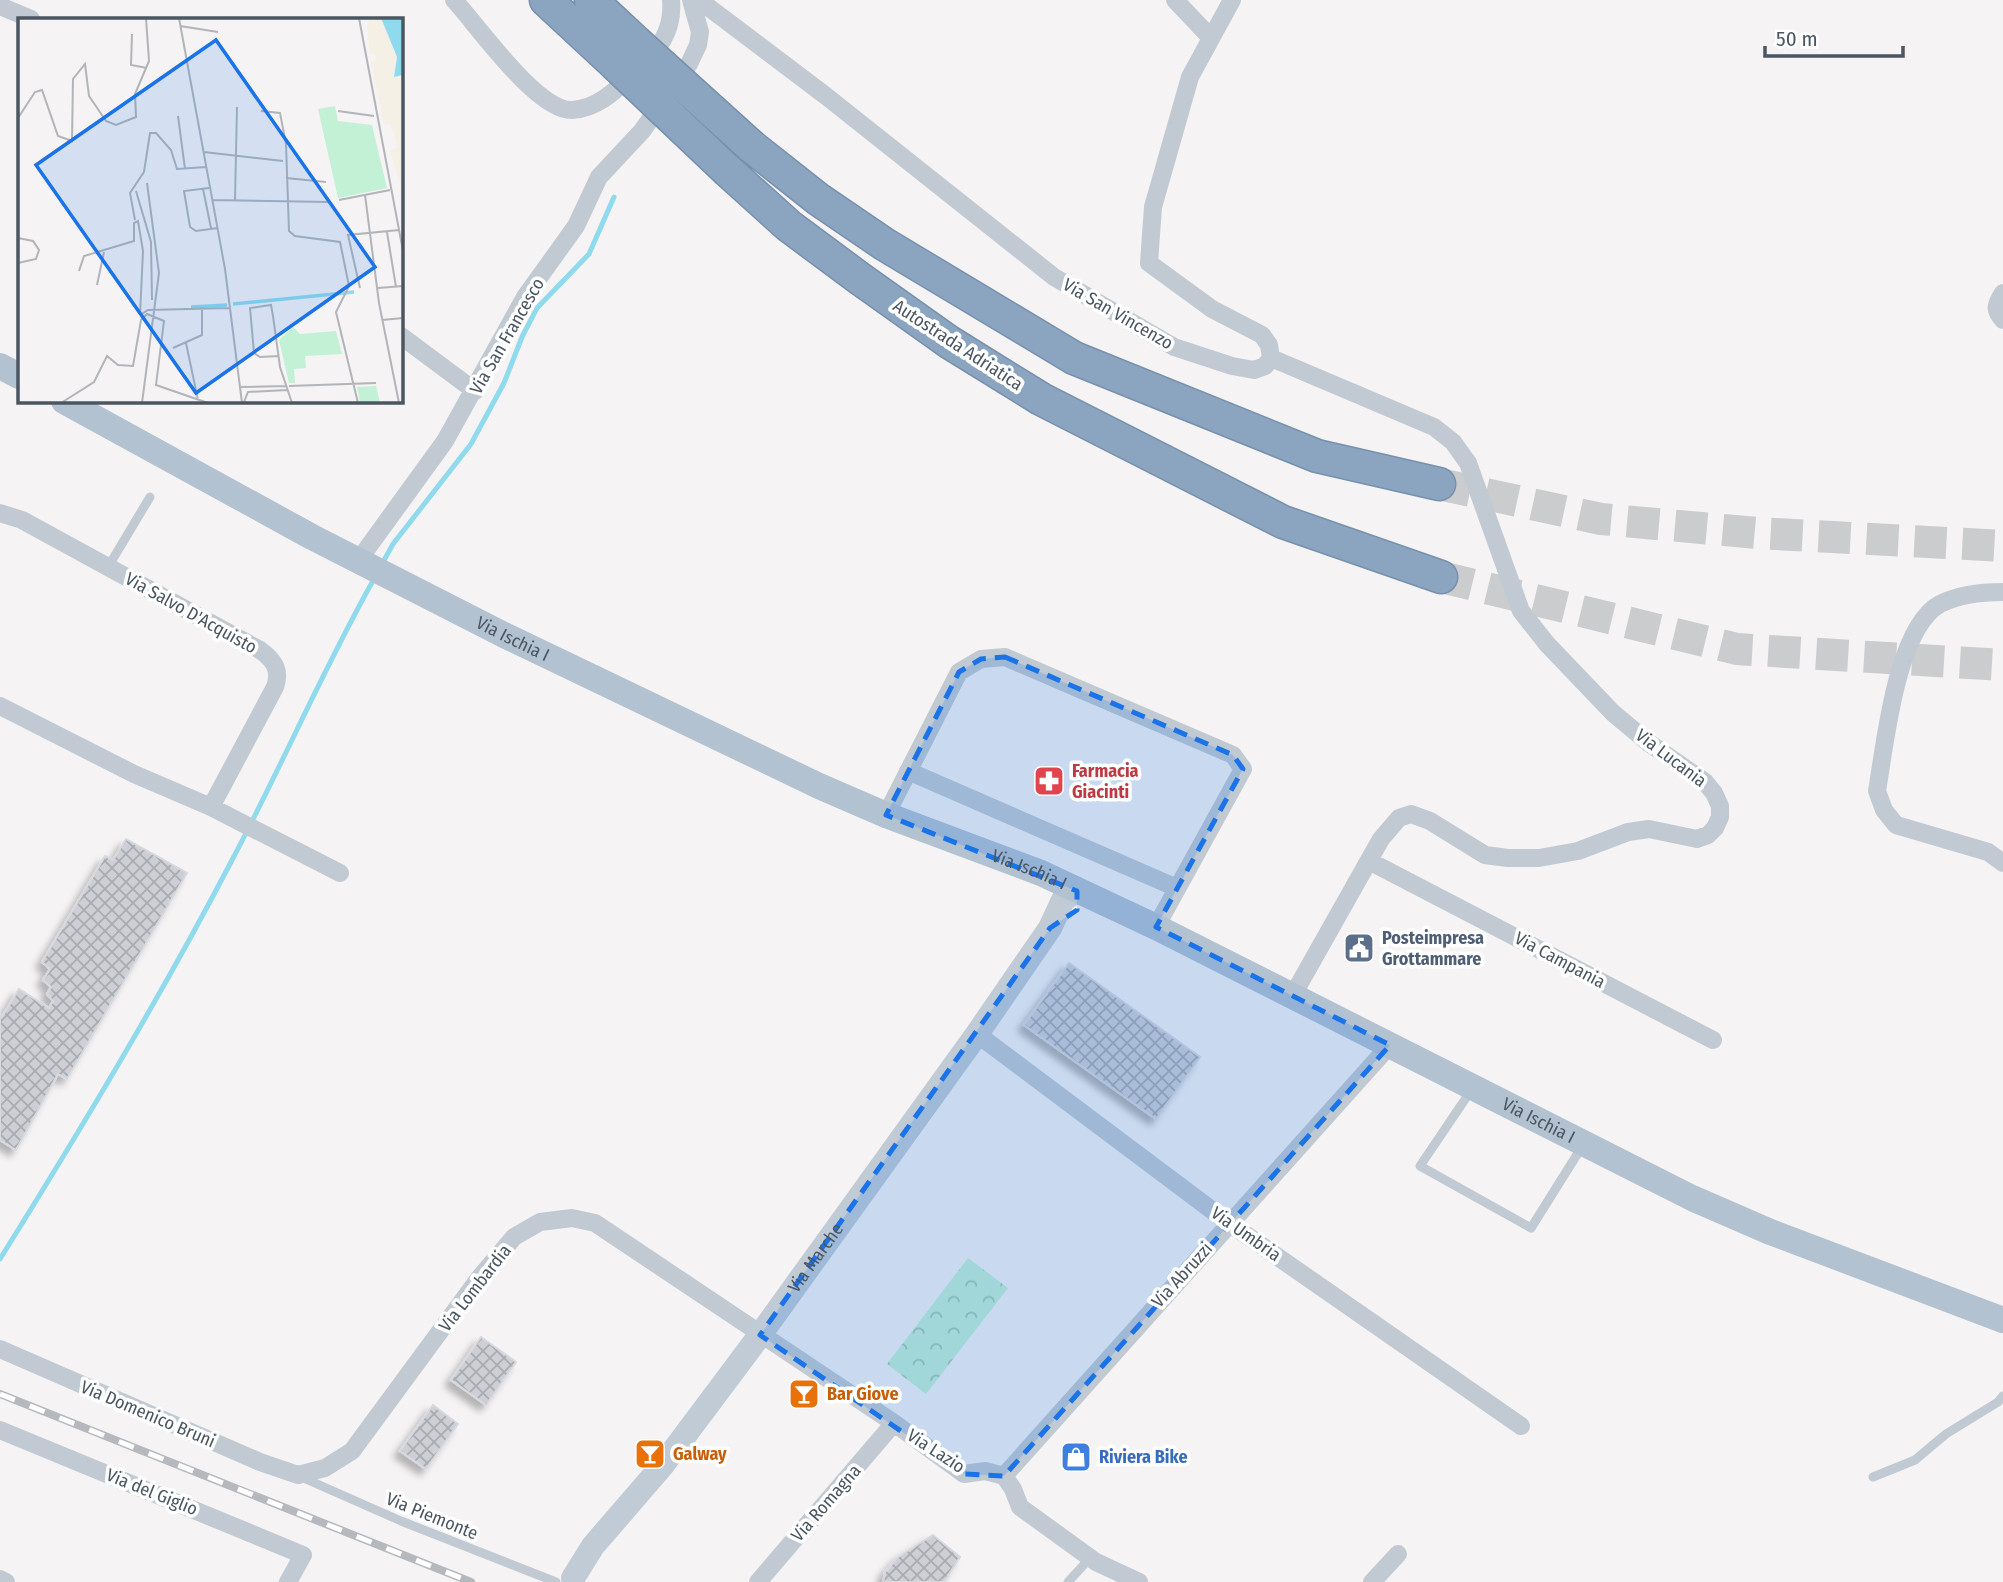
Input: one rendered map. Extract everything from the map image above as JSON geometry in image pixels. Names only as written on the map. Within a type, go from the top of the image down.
[{"type":"highway","name":"Autostrada Adriatica","points":[[546,0],[626,53],[818,199],[884,244],[1074,358],[1317,456],[1439,484]]},
{"type":"highway","name":"Autostrada Adriatica","points":[[591,0],[626,53],[728,171],[789,226],[949,342],[1041,399],[1283,522],[1441,577]]},
{"type":"main road","points":[[0,366],[18,375]]},
{"type":"main road","name":"Via Ischia I","points":[[66,402],[363,564],[613,688],[886,815],[1041,873],[1156,926],[1692,1198],[1768,1231],[2003,1320]]},
{"type":"street","points":[[454,0],[528,86],[555,107],[568,110],[580,109],[600,101],[653,55],[671,24],[671,0]]},
{"type":"street","name":"Via San Francesco","points":[[363,564],[445,442],[525,297],[576,226],[599,177],[642,131],[692,58],[700,32],[691,0]]},
{"type":"street","name":"Via San Vincenzo","points":[[699,0],[826,96],[1054,277],[1174,347],[1254,370],[1265,366],[1271,358]]},
{"type":"street","points":[[1175,0],[1211,38]]},
{"type":"street","points":[[1232,0],[1190,77],[1153,207],[1149,263],[1212,309],[1262,335],[1269,345],[1271,358]]},
{"type":"street","points":[[0,6],[29,18]]},
{"type":"street","points":[[2003,293],[1996,304],[1996,312],[2003,320]]},
{"type":"street","points":[[402,338],[475,391]]},
{"type":"street","name":"Via Lucania","points":[[1271,358],[1434,427],[1453,442],[1468,463],[1521,611],[1547,644],[1613,713],[1704,782],[1714,793],[1720,806],[1720,817],[1715,828],[1708,835],[1697,839],[1649,829],[1628,832],[1578,851],[1539,858],[1508,859],[1485,855],[1430,821],[1412,814],[1399,818],[1381,839],[1293,995]]},
{"type":"street","name":"Via Salvo D'Acquisto","points":[[0,513],[22,520],[260,650],[276,666],[278,673],[275,687],[211,807]]},
{"type":"street","points":[[2003,592],[1978,592],[1956,597],[1937,606],[1913,634],[1900,669],[1877,791],[1884,810],[1896,825],[1988,852],[2003,863]]},
{"type":"street","points":[[886,815],[959,672],[981,659],[1005,657],[1233,755],[1243,769],[1156,926]]},
{"type":"street","points":[[0,706],[134,774],[211,807],[340,873]]},
{"type":"street","points":[[908,771],[1177,888]]},
{"type":"street","name":"Via Campania","points":[[1369,861],[1713,1040]]},
{"type":"street","name":"Via Marche","points":[[564,1580],[662,1466],[760,1335],[977,1034],[1050,928],[1063,900],[1077,891]]},
{"type":"street","name":"Via Umbria","points":[[977,1034],[1228,1223],[1521,1426]]},
{"type":"street","name":"Via Abruzzi","points":[[1004,1476],[1390,1045]]},
{"type":"street","name":"Via Lombardia","points":[[298,1475],[325,1468],[352,1451],[492,1262],[514,1237],[540,1222],[572,1218],[595,1223],[760,1335]]},
{"type":"street","name":"Via Lazio","points":[[760,1335],[894,1423],[964,1474],[985,1471],[1004,1476]]},
{"type":"street","name":"Via Domenico Bruni","points":[[0,1349],[235,1451],[298,1475]]},
{"type":"street","name":"Via Romagna","points":[[758,1582],[894,1423]]},
{"type":"street","name":"Via del Giglio","points":[[0,1430],[303,1555],[288,1582]]},
{"type":"street","points":[[1004,1476],[1020,1507],[1090,1558],[1139,1582]]},
{"type":"street","points":[[1372,1582],[1398,1554]]},
{"type":"street","points":[[0,1579],[6,1582]]},
{"type":"lane","points":[[108,567],[150,496]]},
{"type":"lane","points":[[1474,1086],[1420,1166],[1531,1228],[1584,1143]]},
{"type":"lane","points":[[1873,1477],[1914,1460],[1946,1434],[1998,1402],[2003,1396]]},
{"type":"lane","name":"Via Piemonte","points":[[298,1475],[401,1521],[564,1580]]},
{"type":"lane","points":[[1068,1582],[1090,1558]]},
{"type":"highlighted area","points":[[1005,657],[1233,755],[1243,769],[1156,927],[1390,1045],[1004,1476],[964,1474],[760,1335],[1050,928],[1077,910],[1077,891],[886,815],[959,672],[981,659]]},
{"type":"green space","points":[[968,1258],[1008,1288],[926,1394],[887,1364]]},
{"type":"building","points":[[126,839],[187,873],[67,1079],[58,1074],[16,1150],[0,1140],[0,1015],[2,1017],[19,989],[49,1008],[53,1001],[47,994],[51,987],[43,980],[50,969],[42,962],[105,856],[113,860]]},
{"type":"building","points":[[1069,963],[1200,1057],[1156,1119],[1024,1025]]},
{"type":"building","points":[[481,1337],[516,1362],[486,1405],[451,1380]]},
{"type":"building","points":[[433,1405],[458,1424],[426,1469],[400,1451]]},
{"type":"building","points":[[933,1535],[960,1557],[944,1582],[883,1582],[885,1572],[898,1557]]},
{"type":"waterway","points":[[382,564],[393,544],[471,444],[504,383],[537,308],[589,254],[614,197]]},
{"type":"waterway","points":[[0,1259],[90,1112],[204,913],[374,579]]},
{"type":"tunnel","points":[[1439,484],[1601,519],[1757,533],[2003,546]]},
{"type":"tunnel","points":[[1441,577],[1737,649],[2003,665]]},
{"type":"railway","points":[[0,1394],[471,1582]]},
{"type":"place","name":"Farmacia Giacinti","points":[[1049,781]]},
{"type":"place","name":"Posteimpresa Grottammare","points":[[1359,948]]},
{"type":"place","name":"Bar Giove","points":[[804,1394]]},
{"type":"place","name":"Galway","points":[[650,1454]]},
{"type":"place","name":"Riviera Bike","points":[[1076,1457]]}]
